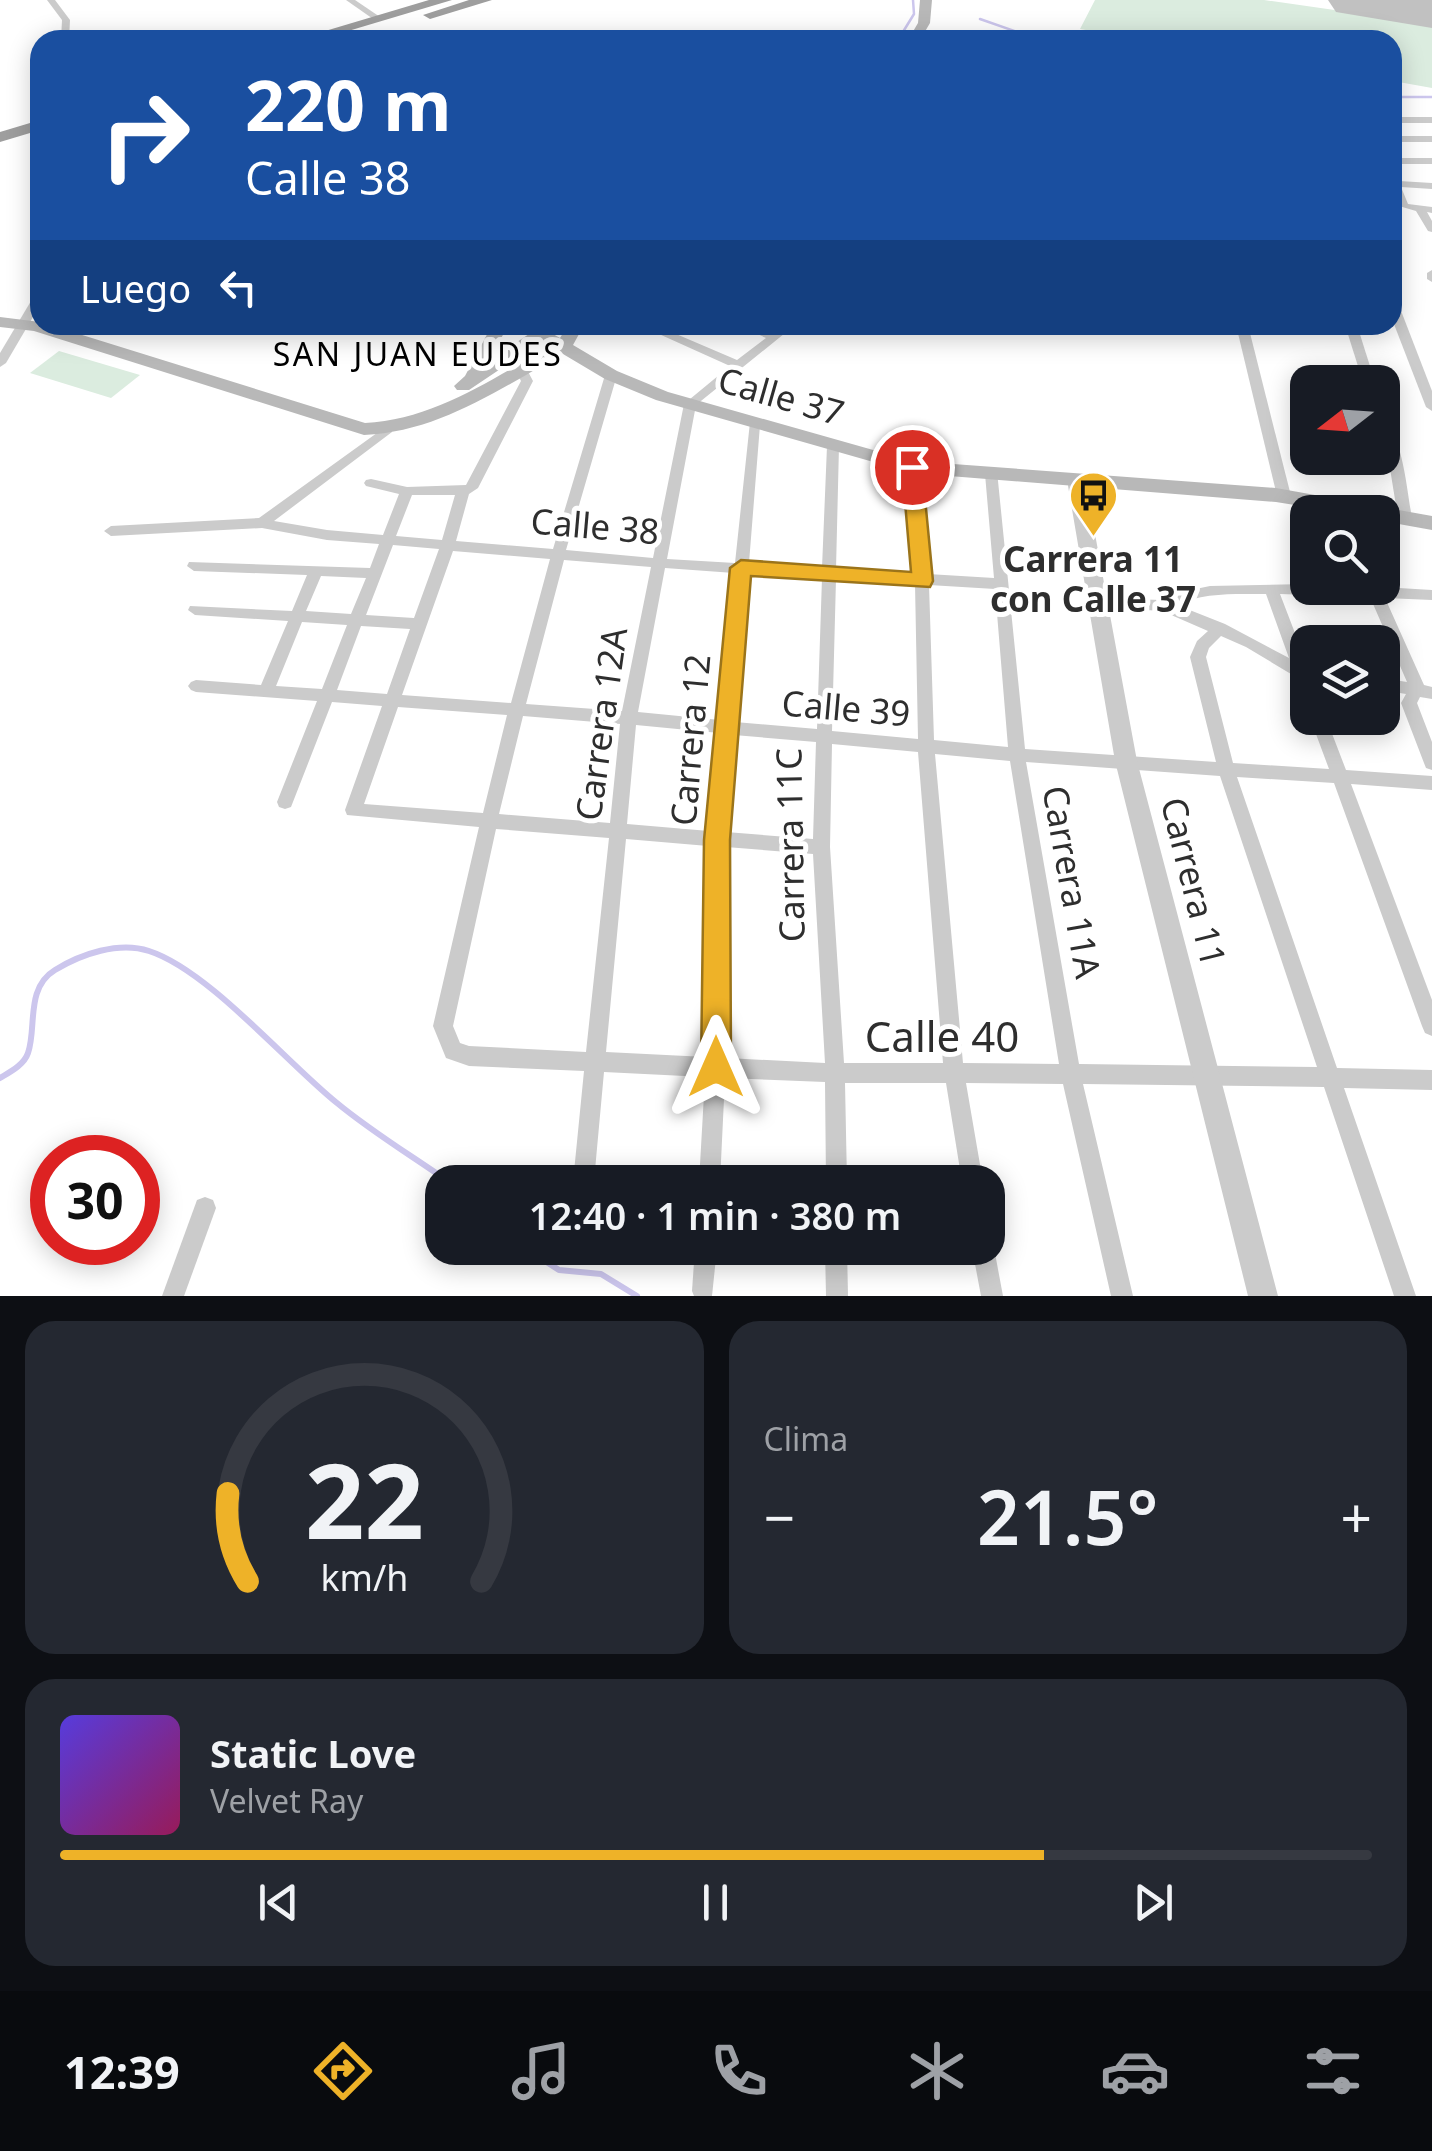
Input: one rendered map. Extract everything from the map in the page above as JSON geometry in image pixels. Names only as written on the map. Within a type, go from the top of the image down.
[{"type":"highway","points":[[339,30],[446,0]]},
{"type":"highway","points":[[378,30],[485,0]]},
{"type":"highway","points":[[0,123],[30,115]]},
{"type":"highway","points":[[0,136],[30,128]]},
{"type":"main road","points":[[920,30],[926,0]]},
{"type":"main road","points":[[930,30],[936,0]]},
{"type":"main road","points":[[0,313],[30,312]]},
{"type":"main road","points":[[0,322],[30,313]]},
{"type":"main road","points":[[100,335],[364,429],[388,429],[427,418],[564,346],[572,335]]},
{"type":"main road","points":[[104,335],[374,419],[422,411],[530,335]]},
{"type":"main road","points":[[468,382],[497,335]]},
{"type":"main road","name":"Calle 37","points":[[551,335],[611,375],[690,404],[912,467],[1290,497]]},
{"type":"main road","points":[[582,335],[589,362]]},
{"type":"main road","name":"Calle 37","points":[[1400,517],[1432,523]]},
{"type":"street","points":[[51,0],[66,20],[66,30]]},
{"type":"street","points":[[350,0],[379,19]]},
{"type":"street","points":[[1402,120],[1432,120]]},
{"type":"street","points":[[1402,140],[1432,139]]},
{"type":"street","points":[[1402,161],[1432,161]]},
{"type":"street","points":[[1402,181],[1432,186]]},
{"type":"street","points":[[1402,200],[1404,206],[1426,209],[1432,229]]},
{"type":"street","points":[[0,363],[30,319]]},
{"type":"street","points":[[1402,329],[1432,407]]},
{"type":"street","points":[[668,335],[738,365]]},
{"type":"street","points":[[768,335],[773,337]]},
{"type":"street","points":[[690,404],[776,335]]},
{"type":"street","points":[[1244,335],[1284,496]]},
{"type":"street","points":[[1354,335],[1364,365]]},
{"type":"street","points":[[372,483],[407,491],[472,488],[493,439],[527,381],[521,369]]},
{"type":"street","points":[[487,820],[556,552],[611,375]]},
{"type":"street","name":"Carrera 12A","points":[[584,1165],[628,718],[690,404]]},
{"type":"street","name":"Carrera 12","points":[[710,1165],[716,1067],[717,840],[754,425]]},
{"type":"street","points":[[262,523],[388,429]]},
{"type":"street","name":"Carrera 11C","points":[[832,446],[821,847],[835,1074],[836,1165]]},
{"type":"street","points":[[912,467],[922,581],[926,746],[954,1074],[969,1165]]},
{"type":"street","name":"Carrera 11A","points":[[992,474],[1017,755],[1071,1075],[1122,1296]]},
{"type":"street","points":[[1397,475],[1405,518]]},
{"type":"street","name":"Carrera 11","points":[[1076,480],[1126,762],[1263,1296]]},
{"type":"street","points":[[285,802],[407,491]]},
{"type":"street","points":[[463,491],[393,702],[352,805],[359,813],[821,847]]},
{"type":"street","name":"Calle 38","points":[[111,531],[262,523],[328,535],[658,563],[1002,584]]},
{"type":"street","points":[[194,566],[374,573]]},
{"type":"street","points":[[268,690],[316,570]]},
{"type":"street","points":[[1271,588],[1290,638]]},
{"type":"street","points":[[1164,606],[1180,594],[1290,589]]},
{"type":"street","points":[[1400,593],[1432,595]]},
{"type":"street","points":[[1097,602],[1164,606],[1269,652],[1290,668]]},
{"type":"street","points":[[1382,605],[1424,690],[1409,703],[1432,762]]},
{"type":"street","points":[[195,610],[419,624]]},
{"type":"street","points":[[1220,628],[1202,644],[1198,657],[1226,769],[1405,1296]]},
{"type":"street","name":"Calle 39","points":[[196,686],[628,718],[1017,755],[1432,783]]},
{"type":"street","points":[[1324,735],[1432,1026]]},
{"type":"street","name":"Calle 40","points":[[487,820],[444,1026],[446,1042],[453,1051],[469,1056],[835,1074],[1205,1074],[1432,1080]]},
{"type":"street","points":[[173,1296],[206,1208]]},
{"type":"street","points":[[703,1291],[705,1265]]},
{"type":"street","points":[[836,1265],[836,1296]]},
{"type":"street","points":[[986,1265],[992,1296]]},
{"type":"green space","points":[[1095,0],[1264,0],[1432,24],[1432,88],[1402,83],[1402,30],[1080,29]]},
{"type":"green space","points":[[59,351],[140,375],[111,398],[30,373]]},
{"type":"waterway","points":[[904,30],[914,14],[913,0]]},
{"type":"waterway","points":[[980,19],[1011,30]]},
{"type":"waterway","points":[[1402,97],[1432,97]]},
{"type":"waterway","points":[[0,1078],[26,1057],[36,998],[46,978],[88,954],[137,948],[172,961],[196,977],[337,1103],[425,1166]]},
{"type":"waterway","points":[[551,1265],[559,1270],[601,1274],[637,1296]]},
{"type":"taxiway","points":[[1366,0],[1395,6]]},
{"type":"runway","points":[[1355,0],[1432,11]]},
{"type":"place","name":"Carrera 11 con Calle 37","points":[[1093,538]]},
{"type":"district","name":"SAN JUAN EUDES","points":[[418,355]]},
{"type":"route","points":[[716,1067],[717,840],[741,568],[922,581],[912,467]]}]
